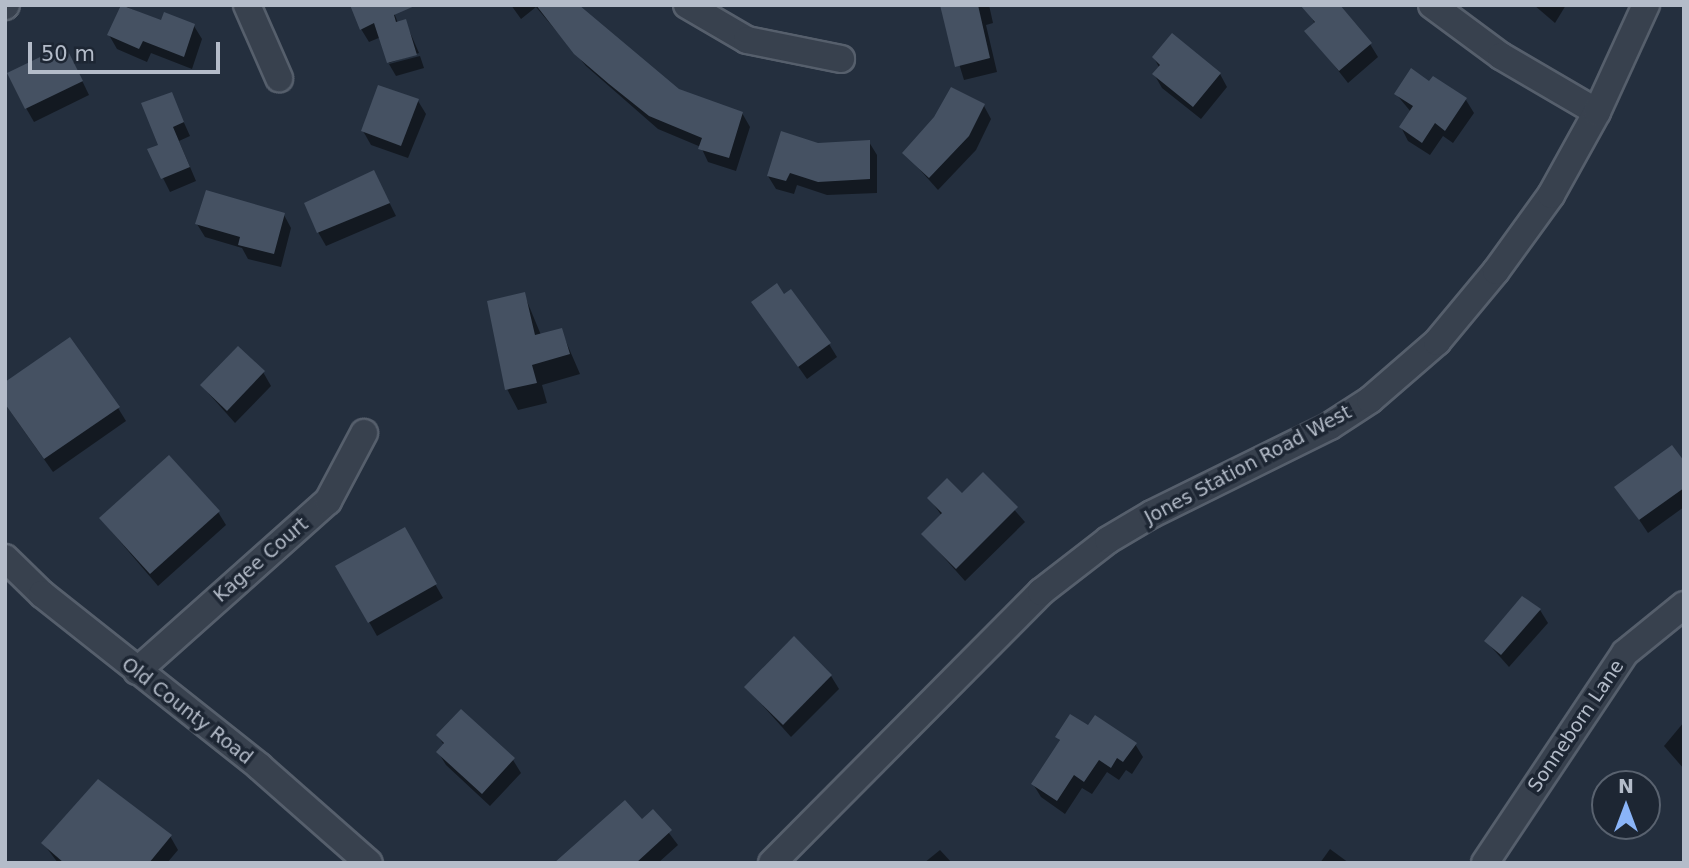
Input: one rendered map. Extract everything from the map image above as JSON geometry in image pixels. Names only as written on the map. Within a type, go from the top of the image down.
[{"type":"street","points":[[247,5],[279,78]]},
{"type":"street","points":[[687,5],[747,40],[841,59]]},
{"type":"street","points":[[1432,5],[1502,56],[1597,112]]},
{"type":"street","name":"Jones Station Road West","points":[[772,863],[1060,577],[1152,514],[1329,426],[1409,369],[1496,271],[1550,195],[1597,112],[1646,5]]},
{"type":"street","name":"Kagee Court","points":[[137,671],[328,502],[364,433]]},
{"type":"street","name":"Old County Road","points":[[5,558],[137,671],[260,767],[369,863]]},
{"type":"street","name":"Sonneborn Lane","points":[[1485,863],[1625,653],[1684,605]]},
{"type":"building","points":[[121,5],[161,20],[164,12],[195,24],[184,57],[143,41],[139,49],[107,35]]},
{"type":"building","points":[[350,5],[417,5],[394,15],[396,22],[406,19],[417,55],[387,63],[374,23],[360,30]]},
{"type":"building","points":[[536,5],[579,5],[679,89],[743,112],[729,158],[698,149],[702,138],[649,116],[574,54]]},
{"type":"building","points":[[940,5],[978,5],[990,58],[955,67]]},
{"type":"building","points":[[1300,5],[1340,5],[1372,43],[1339,71],[1304,31],[1315,22]]},
{"type":"building","points":[[1172,33],[1221,73],[1193,107],[1152,74],[1160,65],[1152,57]]},
{"type":"building","points":[[65,45],[83,81],[25,109],[7,73]]},
{"type":"building","points":[[1411,68],[1429,81],[1433,76],[1467,98],[1445,131],[1435,123],[1422,143],[1399,127],[1413,106],[1394,94]]},
{"type":"building","points":[[378,85],[419,99],[401,146],[361,131]]},
{"type":"building","points":[[951,87],[985,104],[969,136],[929,178],[902,153],[934,117]]},
{"type":"building","points":[[172,92],[184,122],[173,127],[190,167],[161,179],[147,149],[158,145],[141,103]]},
{"type":"building","points":[[781,131],[818,143],[870,140],[870,179],[818,182],[790,173],[786,181],[767,176]]},
{"type":"building","points":[[374,170],[390,203],[317,233],[304,203]]},
{"type":"building","points":[[206,190],[285,213],[274,254],[238,245],[240,237],[195,224]]},
{"type":"building","points":[[777,283],[784,294],[791,289],[831,343],[798,367],[751,302]]},
{"type":"building","points":[[525,292],[535,335],[562,328],[570,354],[532,365],[537,383],[505,390],[487,301]]},
{"type":"building","points":[[70,337],[120,407],[44,459],[5,404],[5,382]]},
{"type":"building","points":[[238,346],[265,371],[227,411],[200,385]]},
{"type":"building","points":[[1672,445],[1684,461],[1684,488],[1639,520],[1614,487]]},
{"type":"building","points":[[169,455],[220,511],[150,574],[99,518]]},
{"type":"building","points":[[983,472],[1018,507],[956,569],[921,534],[942,513],[927,498],[947,478],[962,493]]},
{"type":"building","points":[[405,527],[437,584],[368,623],[335,566]]},
{"type":"building","points":[[1522,596],[1541,609],[1501,655],[1484,641]]},
{"type":"building","points":[[794,636],[832,675],[783,725],[744,687]]},
{"type":"building","points":[[461,709],[515,758],[482,794],[436,752],[444,743],[436,735]]},
{"type":"building","points":[[1070,714],[1088,725],[1095,715],[1137,743],[1123,762],[1117,758],[1111,768],[1099,760],[1084,782],[1074,775],[1057,801],[1031,784],[1060,740],[1055,737]]},
{"type":"building","points":[[98,779],[172,835],[149,863],[64,863],[41,843]]},
{"type":"building","points":[[625,800],[642,819],[653,809],[672,830],[636,863],[554,863]]}]
